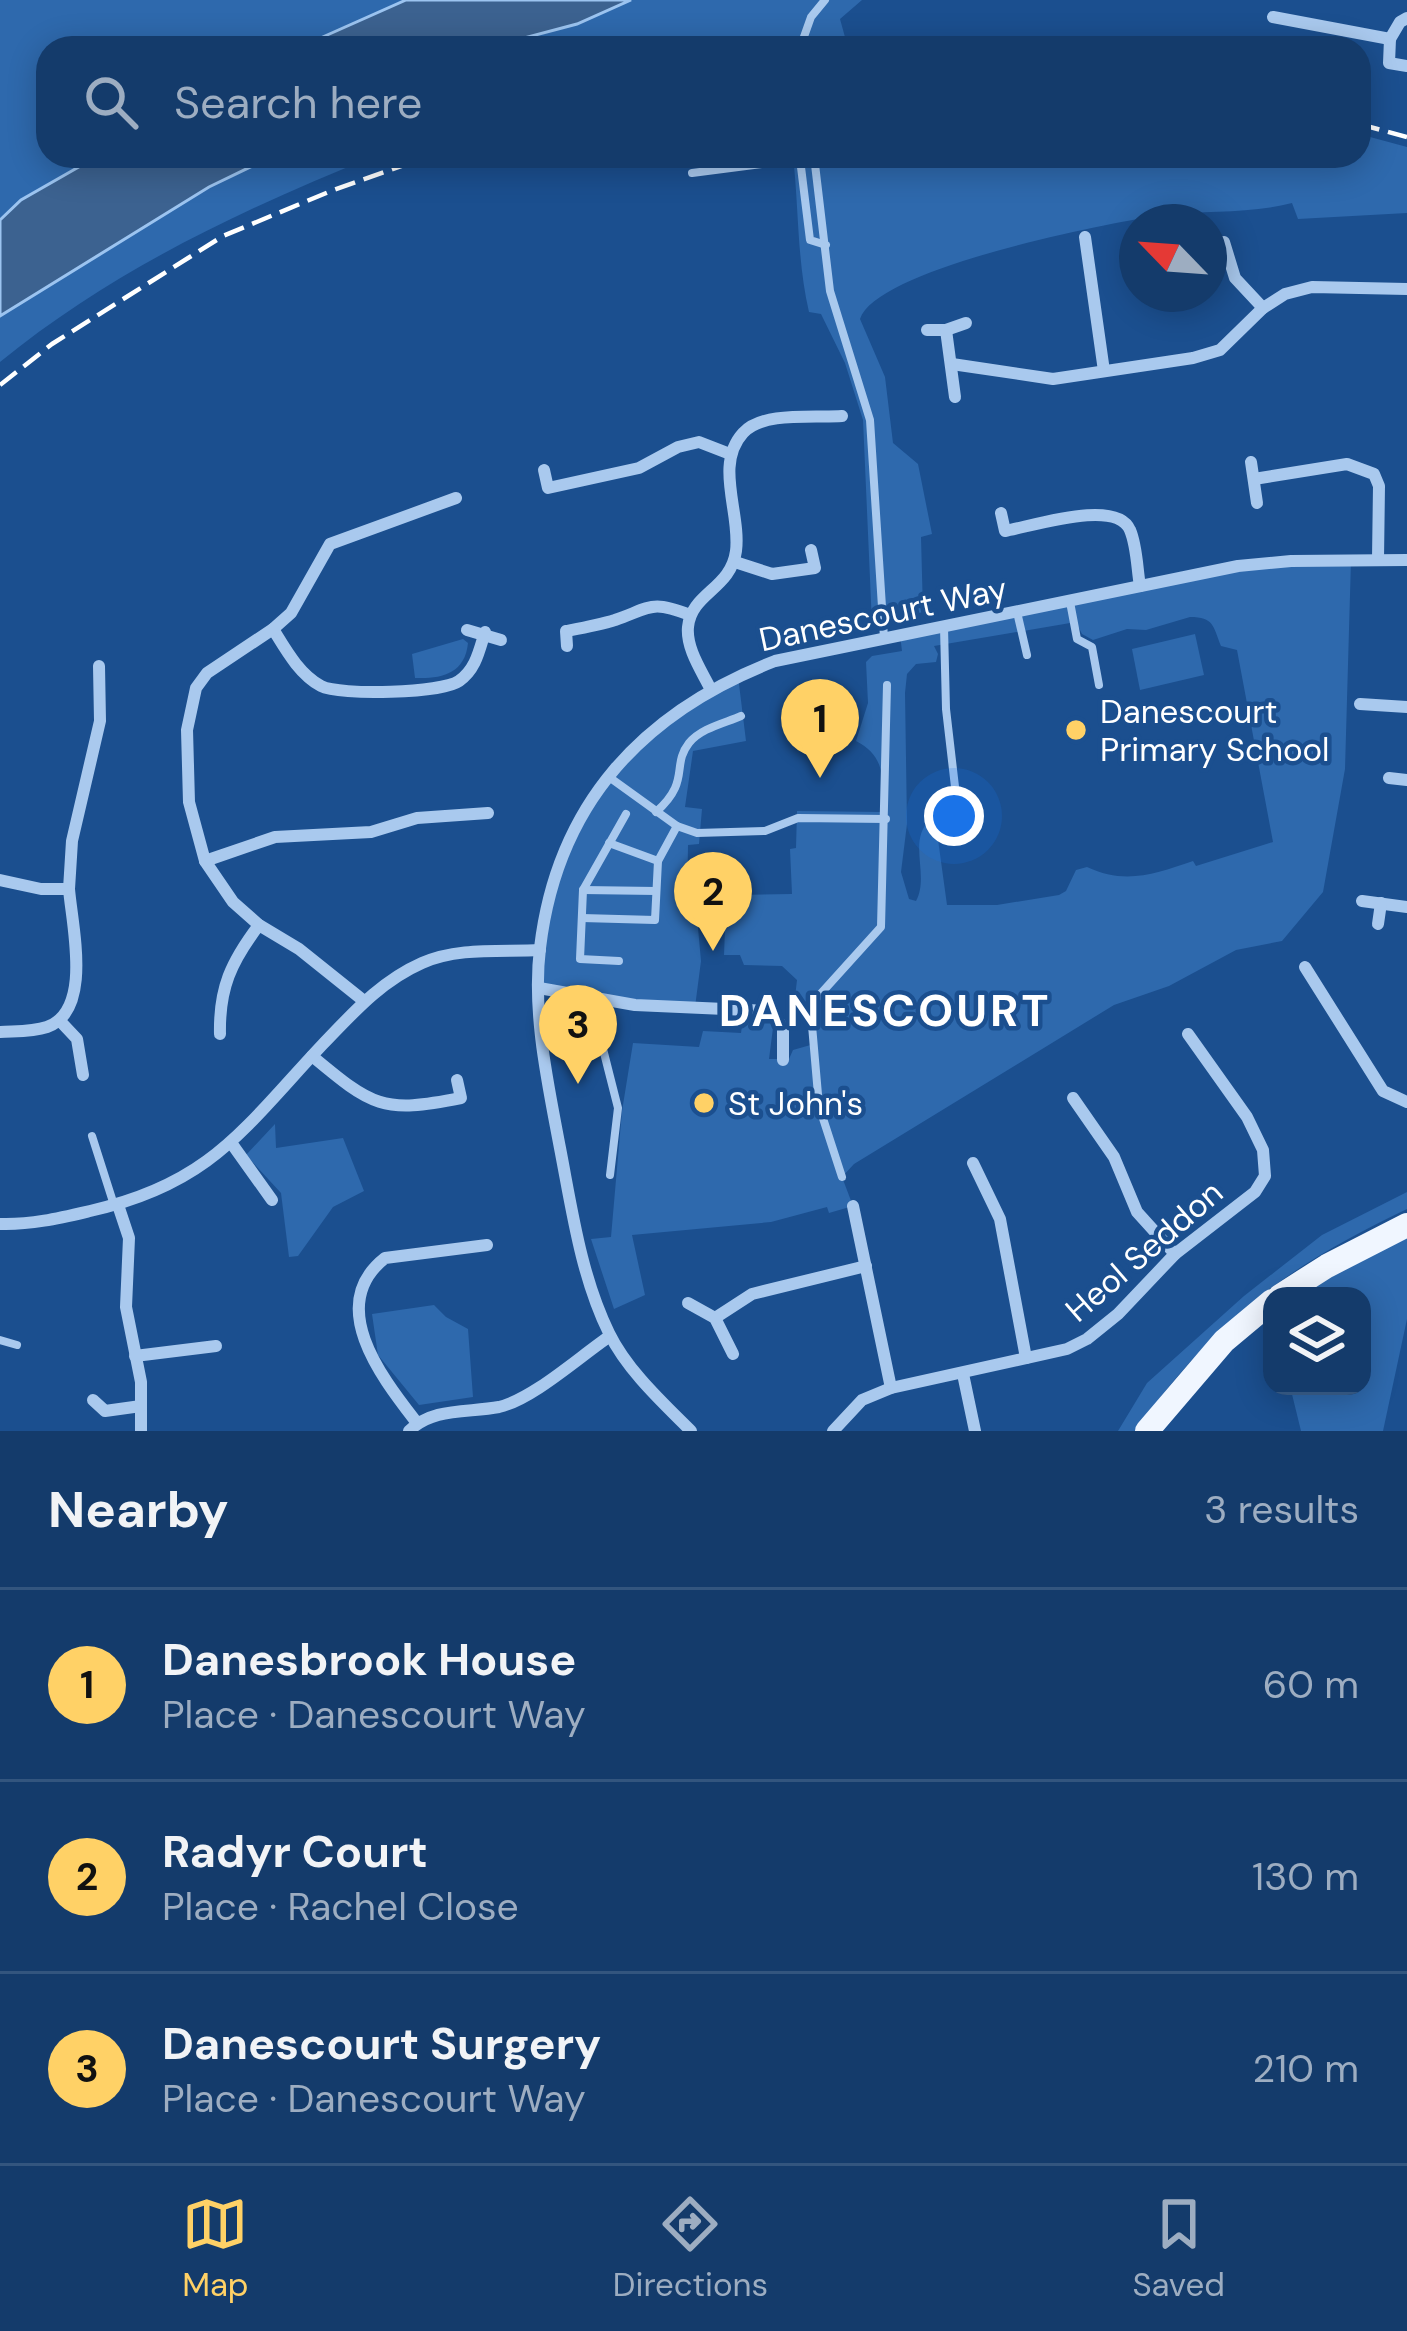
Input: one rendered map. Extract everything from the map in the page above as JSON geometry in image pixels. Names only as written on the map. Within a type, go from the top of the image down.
[{"type":"main road","points":[[1294,1287],[1407,1225]]},
{"type":"main road","points":[[1147,1431],[1225,1340],[1263,1308]]},
{"type":"street","points":[[1274,17],[1390,39]]},
{"type":"street","points":[[1386,79],[1390,39],[1407,17]]},
{"type":"street","points":[[1389,63],[1407,66]]},
{"type":"street","points":[[1085,237],[1104,371]]},
{"type":"street","points":[[1227,252],[1235,278],[1263,308]]},
{"type":"street","points":[[1072,273],[1089,270]]},
{"type":"street","points":[[952,364],[1053,379],[1104,371],[1220,350],[1263,308],[1312,287],[1407,289]]},
{"type":"street","points":[[927,330],[966,323]]},
{"type":"street","points":[[946,330],[955,397]]},
{"type":"street","points":[[710,688],[688,643],[690,615],[698,602],[726,580],[734,562],[738,536],[730,454],[744,431],[763,421],[842,416]]},
{"type":"street","points":[[822,418],[823,434]]},
{"type":"street","points":[[544,470],[548,488],[639,468],[678,447],[699,442],[730,454]]},
{"type":"street","points":[[1251,462],[1257,503]]},
{"type":"street","points":[[1254,479],[1347,464],[1374,474],[1379,486],[1378,559]]},
{"type":"street","points":[[364,1001],[299,949],[259,925],[219,885],[205,861],[189,802],[189,707],[207,673],[291,613],[330,544],[456,499]]},
{"type":"street","points":[[1001,513],[1005,531],[1101,512],[1119,516],[1130,528],[1140,586]]},
{"type":"street","points":[[734,562],[772,574],[815,568],[812,550]]},
{"type":"street","name":"Danescourt Way","points":[[691,1431],[657,1397],[610,1336],[588,1281],[567,1184],[539,988],[540,950],[560,863],[592,798],[628,751],[657,724],[710,688],[775,661],[1259,564],[1407,560]]},
{"type":"street","points":[[567,646],[566,631],[615,620],[644,605],[659,604],[690,615]]},
{"type":"street","points":[[273,629],[290,657],[332,691],[455,684],[472,669],[485,632]]},
{"type":"street","points":[[467,630],[501,640]]},
{"type":"street","points":[[0,1032],[46,1028],[60,1021],[76,991],[69,889],[72,841],[100,721],[99,666]]},
{"type":"street","points":[[1360,704],[1407,707]]},
{"type":"street","points":[[1389,778],[1407,780]]},
{"type":"street","points":[[205,861],[275,837],[371,832],[417,818],[488,813]]},
{"type":"street","points":[[0,880],[41,890],[69,889]]},
{"type":"street","points":[[1362,901],[1407,907]]},
{"type":"street","points":[[1378,924],[1381,903]]},
{"type":"street","points":[[220,1034],[224,979],[259,925]]},
{"type":"street","points":[[0,1224],[28,1225],[152,1194],[193,1173],[232,1144],[364,1001],[396,977],[436,957],[540,950]]},
{"type":"street","points":[[1305,968],[1383,1091],[1407,1102]]},
{"type":"street","points":[[539,988],[606,1001],[769,1011],[781,1020],[791,1040],[783,1060]]},
{"type":"street","points":[[60,1021],[77,1039],[83,1075]]},
{"type":"street","name":"Heol Seddon","points":[[833,1431],[862,1400],[891,1388],[1067,1348],[1087,1339],[1175,1254],[1255,1192],[1265,1176],[1263,1150],[1247,1118],[1188,1034]]},
{"type":"street","points":[[312,1056],[364,1098],[398,1107],[461,1098],[457,1080]]},
{"type":"street","points":[[1073,1098],[1114,1157],[1137,1212],[1175,1254]]},
{"type":"street","points":[[232,1144],[272,1200]]},
{"type":"street","points":[[973,1163],[1000,1219],[1026,1358]]},
{"type":"street","points":[[982,1180],[997,1172]]},
{"type":"street","points":[[116,1205],[129,1238],[126,1307],[141,1382],[141,1431]]},
{"type":"street","points":[[853,1206],[891,1388]]},
{"type":"street","points":[[488,1245],[385,1258],[372,1268],[366,1282],[360,1300],[366,1352],[413,1427],[442,1413],[518,1401],[610,1336]]},
{"type":"street","points":[[716,1318],[752,1294],[866,1266]]},
{"type":"street","points":[[688,1303],[716,1318],[733,1354]]},
{"type":"street","points":[[135,1356],[216,1346]]},
{"type":"street","points":[[957,1425],[974,1427],[963,1374]]},
{"type":"street","points":[[93,1400],[105,1411]]},
{"type":"street","points":[[105,1411],[141,1406]]},
{"type":"street","points":[[99,1429],[105,1411]]},
{"type":"lane","points":[[804,36],[811,17],[825,0]]},
{"type":"lane","points":[[692,173],[731,168]]},
{"type":"lane","points":[[801,168],[810,241],[826,245]]},
{"type":"lane","points":[[816,168],[830,291],[869,420],[884,638]]},
{"type":"lane","points":[[1070,600],[1077,639],[1092,647],[1100,685]]},
{"type":"lane","points":[[1018,611],[1027,655]]},
{"type":"lane","points":[[944,626],[946,710],[957,804]]},
{"type":"lane","points":[[842,1177],[819,1106],[811,1014],[815,1000],[881,927],[887,685]]},
{"type":"lane","points":[[656,812],[679,786],[690,741],[741,716]]},
{"type":"lane","points":[[609,777],[677,826],[697,833],[765,831],[798,818],[886,819]]},
{"type":"lane","points":[[619,961],[580,959],[581,918],[583,890],[626,814]]},
{"type":"lane","points":[[581,918],[655,920],[658,861],[677,826]]},
{"type":"lane","points":[[609,843],[658,861]]},
{"type":"lane","points":[[583,890],[656,891]]},
{"type":"lane","points":[[606,1001],[602,1045],[618,1108],[610,1175]]},
{"type":"lane","points":[[92,1136],[116,1205]]},
{"type":"lane","points":[[0,1340],[16,1346]]},
{"type":"shaded area","points":[[0,0],[406,0],[327,36],[36,36],[36,168],[88,168],[0,225]]},
{"type":"shaded area","points":[[406,0],[631,0],[577,24],[532,36],[325,36]]},
{"type":"shaded area","points":[[631,0],[862,0],[840,19],[845,36],[532,36],[577,24]]},
{"type":"shaded area","points":[[1371,137],[1407,147],[1407,213],[1298,219],[1292,203],[1227,211],[1227,204],[1119,204],[1119,223],[949,266],[876,300],[860,319],[885,377],[893,443],[918,464],[932,534],[921,537],[923,612],[872,624],[863,420],[845,363],[821,314],[809,312],[794,168],[1371,168]]},
{"type":"shaded area","points":[[77,168],[248,168],[209,187],[0,316],[0,220],[21,200]]},
{"type":"shaded area","points":[[248,168],[347,168],[276,198],[133,271],[0,362],[0,316],[209,187]]},
{"type":"shaded area","points":[[1351,560],[1345,769],[1323,892],[1282,941],[1236,950],[1169,986],[1114,1005],[854,1164],[842,1177],[853,1206],[829,1213],[827,1207],[771,1222],[632,1235],[645,1295],[614,1309],[591,1239],[611,1237],[633,1043],[699,1047],[703,1031],[741,1033],[743,1019],[770,1022],[769,1059],[789,1059],[793,1050],[814,1044],[811,1012],[795,997],[797,980],[782,966],[744,965],[740,955],[724,955],[725,929],[708,928],[707,923],[698,928],[701,961],[695,1007],[539,988],[547,909],[578,823],[628,751],[738,676],[746,741],[693,751],[685,807],[702,809],[699,844],[688,845],[687,910],[733,913],[734,895],[792,894],[790,849],[796,848],[797,811],[882,812],[878,762],[856,741],[868,703],[866,662],[872,656],[902,651],[900,635],[1238,566]],"holes":[[[1190,617],[1212,624],[1221,646],[1237,650],[1273,842],[1196,866],[1193,861],[1140,876],[1087,867],[1076,870],[1059,895],[997,905],[947,905],[936,825],[930,820],[920,838],[920,891],[916,901],[909,899],[901,872],[907,824],[905,693],[907,674],[916,664],[936,662],[934,646],[1076,622],[1082,634],[1093,640]]]},
{"type":"shaded area","points":[[1195,634],[1204,675],[1140,690],[1132,649]]},
{"type":"shaded area","points":[[463,639],[468,643],[466,653],[457,668],[442,676],[415,678],[412,654]]},
{"type":"shaded area","points":[[275,1124],[276,1148],[343,1138],[364,1191],[333,1207],[298,1256],[289,1257],[281,1193],[246,1155]]},
{"type":"shaded area","points":[[1407,1192],[1407,1209],[1324,1253],[1273,1287],[1263,1287],[1263,1294],[1194,1358],[1135,1431],[1118,1431],[1147,1383],[1244,1296],[1322,1235]]},
{"type":"shaded area","points":[[1407,1234],[1407,1319],[1383,1431],[1301,1431],[1292,1395],[1371,1395],[1371,1287],[1313,1287]]},
{"type":"shaded area","points":[[434,1305],[468,1329],[473,1397],[419,1405],[378,1355],[372,1314]]},
{"type":"railway","points":[[1371,127],[1407,137]]},
{"type":"railway","points":[[0,385],[52,344],[223,236],[396,168]]},
{"type":"place","name":"Danescourt Primary School","points":[[1076,730]]},
{"type":"place","name":"Danesbrook House","points":[[820,778]]},
{"type":"place","name":"Radyr Court","points":[[713,951]]},
{"type":"place","name":"Danescourt Surgery","points":[[578,1084]]},
{"type":"place","name":"St John's","points":[[704,1103]]},
{"type":"district","name":"DANESCOURT","points":[[885,1010]]}]
